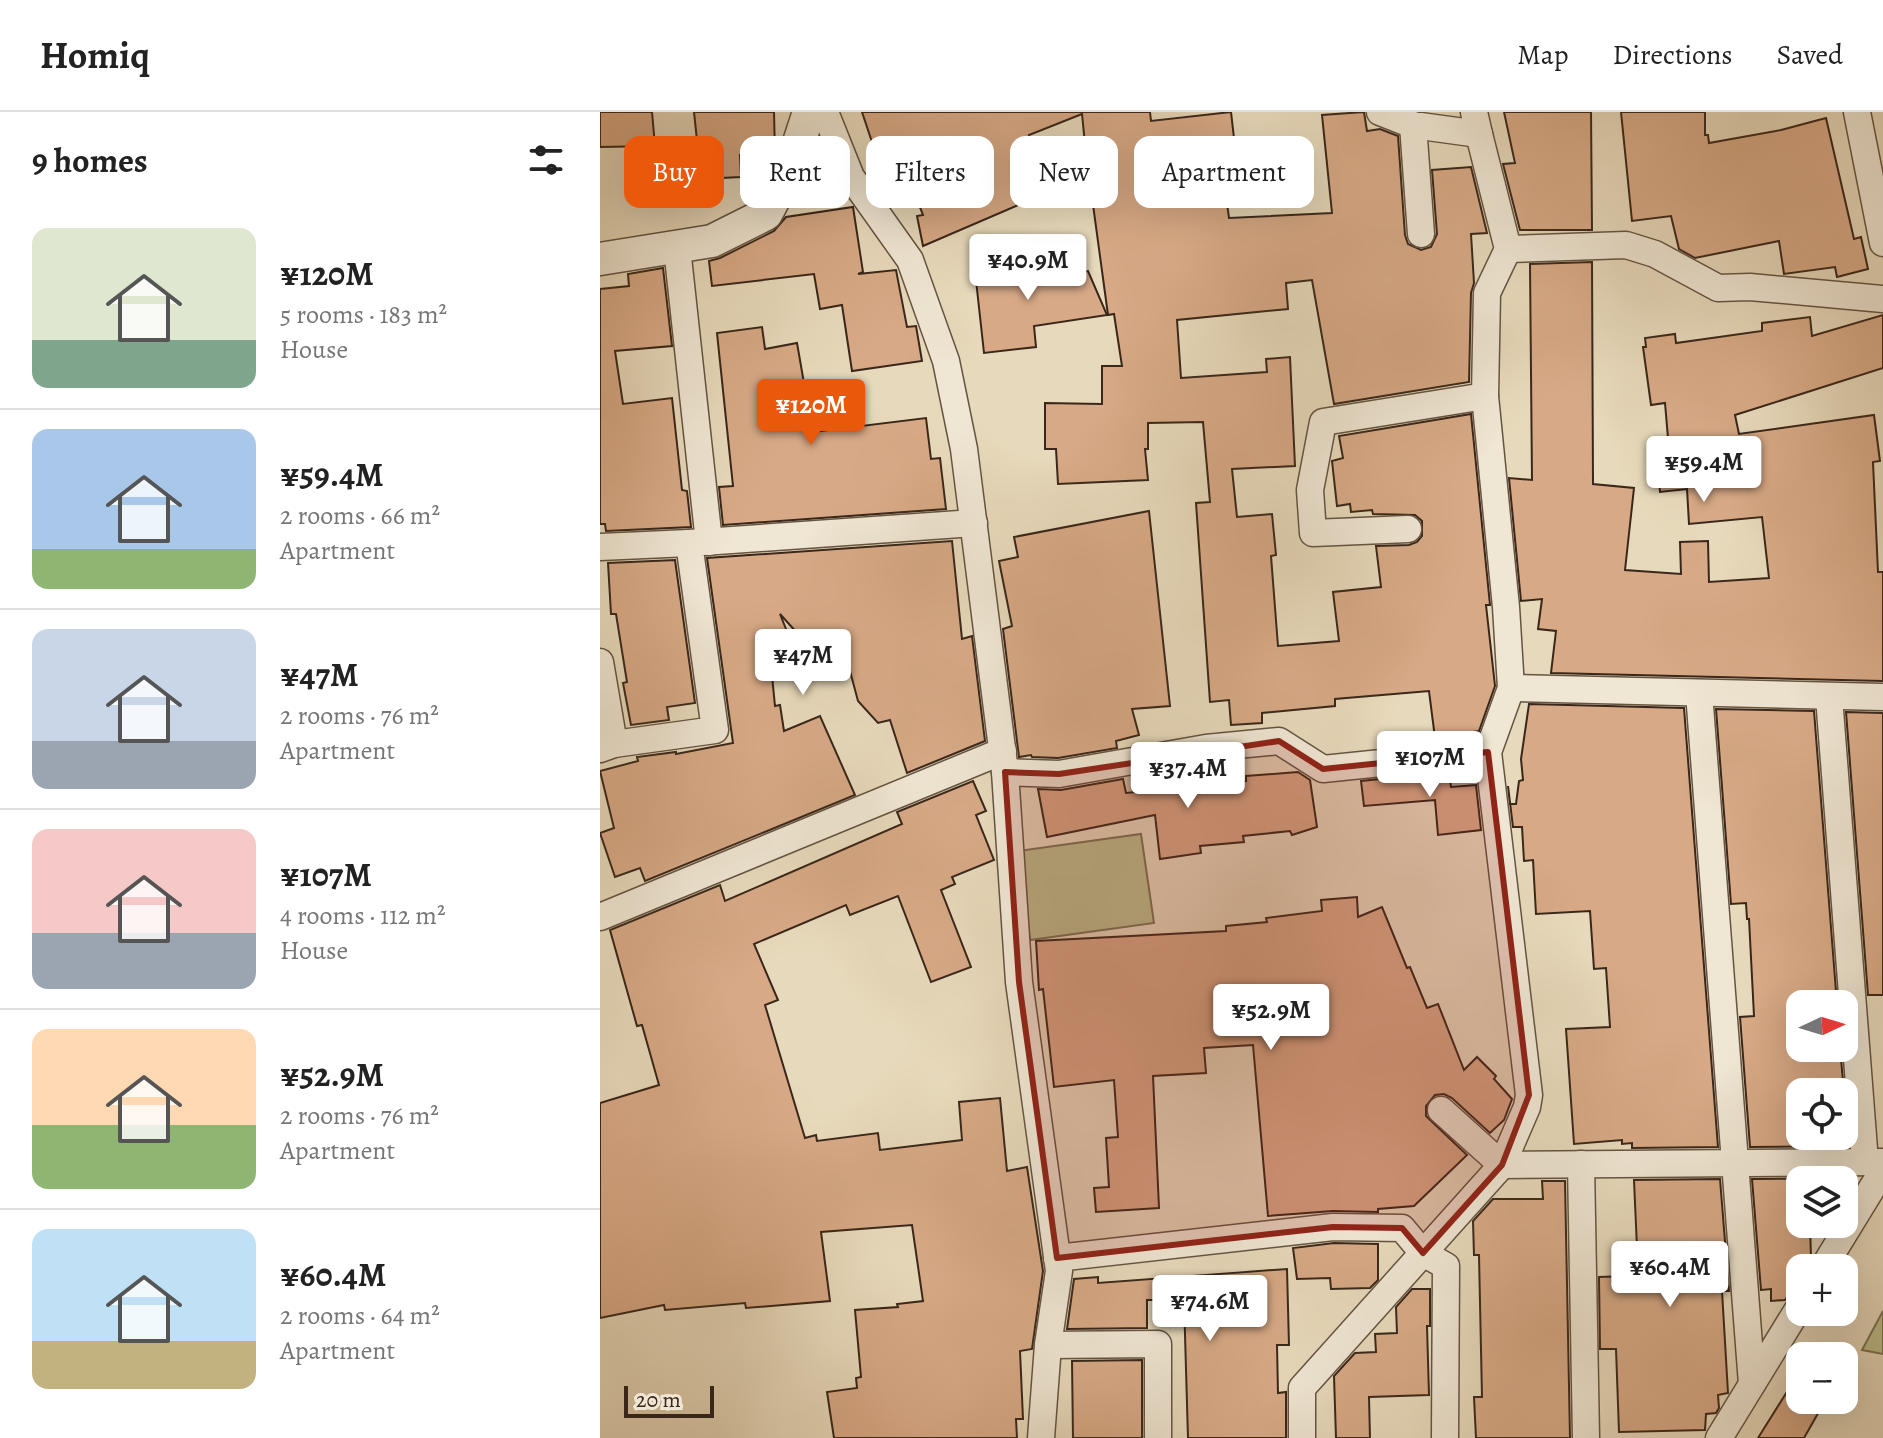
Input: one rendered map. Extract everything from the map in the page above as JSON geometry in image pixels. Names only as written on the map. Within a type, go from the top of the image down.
[{"type":"street","points":[[600,259],[712,241],[766,214],[791,167],[809,112]]},
{"type":"street","points":[[825,112],[851,177],[910,260],[946,361],[964,449],[1004,761],[1019,982],[1059,1271],[1048,1345],[1041,1438]]},
{"type":"street","points":[[1302,1438],[1302,1388],[1502,1165],[1527,1107],[1529,1095],[1488,752],[1511,688],[1485,396],[1487,293],[1508,249],[1476,123],[1413,125],[1380,112]]},
{"type":"street","points":[[1857,112],[1883,243]]},
{"type":"street","points":[[1413,125],[1421,234]]},
{"type":"street","points":[[1508,249],[1626,245],[1655,254],[1718,288],[1750,287],[1883,299]]},
{"type":"street","points":[[600,662],[607,746],[715,730],[677,248]]},
{"type":"street","points":[[1408,529],[1313,533],[1310,490],[1323,422],[1485,396]]},
{"type":"street","points":[[600,547],[974,523]]},
{"type":"street","points":[[1511,688],[1883,697]]},
{"type":"street","points":[[1699,693],[1752,1384]]},
{"type":"street","points":[[1829,697],[1877,1165],[1830,1254]]},
{"type":"street","points":[[600,917],[1004,761],[1059,774],[1206,748],[1279,741],[1323,769],[1488,752]]},
{"type":"street","points":[[1441,1110],[1502,1165],[1877,1165]]},
{"type":"street","points":[[1581,1164],[1586,1438]]},
{"type":"street","points":[[1057,1258],[1333,1227],[1402,1228],[1423,1253],[1446,1266],[1445,1438]]},
{"type":"street","points":[[1719,1438],[1788,1326]]},
{"type":"street","points":[[1048,1345],[1158,1344],[1158,1438]]},
{"type":"highlighted area","points":[[1279,741],[1323,769],[1488,752],[1529,1095],[1502,1165],[1423,1253],[1402,1228],[1333,1227],[1057,1258],[1019,982],[1005,772],[1059,774]]},
{"type":"green space","points":[[1141,834],[1154,923],[1030,940],[1018,851]]},
{"type":"green space","points":[[1883,1311],[1883,1354],[1862,1350]]},
{"type":"building","points":[[600,112],[652,112],[654,136],[624,136],[624,147],[600,147]]},
{"type":"building","points":[[694,112],[774,112],[775,136],[740,136],[740,177],[724,178],[724,136],[697,136]]},
{"type":"building","points":[[862,112],[1150,112],[1151,121],[1231,112],[1234,136],[1134,136],[1134,208],[1228,208],[1229,218],[1332,213],[1322,115],[1364,112],[1367,131],[1380,129],[1398,136],[1405,235],[1408,244],[1421,250],[1431,247],[1437,234],[1432,170],[1471,167],[1487,233],[1471,234],[1474,283],[1471,293],[1469,382],[1334,404],[1312,280],[1286,283],[1288,309],[1177,320],[1181,378],[1267,372],[1266,359],[1290,357],[1295,466],[1232,469],[1237,517],[1272,514],[1276,555],[1271,556],[1278,646],[1339,641],[1333,592],[1381,587],[1376,546],[1409,545],[1422,536],[1422,521],[1415,515],[1373,514],[1372,510],[1351,512],[1350,504],[1337,506],[1332,461],[1343,458],[1339,436],[1471,414],[1495,686],[1479,731],[1435,738],[1429,691],[1335,699],[1335,706],[1262,713],[1262,723],[1231,725],[1229,700],[1210,702],[1196,503],[1210,502],[1203,422],[1148,423],[1148,449],[1145,449],[1148,480],[1058,484],[1056,449],[1045,449],[1045,403],[1102,404],[1102,366],[1122,366],[1114,314],[1108,315],[1093,208],[1118,208],[1118,136],[1084,136],[1082,114],[1029,136],[1010,136],[1011,208],[923,246],[917,216],[923,215],[920,208],[994,208],[994,136],[870,136]]},
{"type":"building","points":[[1504,112],[1591,112],[1592,230],[1520,230],[1503,164],[1515,163]]},
{"type":"building","points":[[1621,112],[1705,112],[1705,135],[1708,135],[1709,143],[1826,118],[1854,239],[1861,237],[1868,269],[1837,277],[1835,267],[1784,274],[1779,241],[1695,258],[1679,249],[1671,216],[1632,221]]},
{"type":"building","points":[[853,207],[863,272],[858,274],[896,270],[907,327],[916,326],[922,361],[852,371],[842,305],[820,309],[814,274],[712,286],[709,261],[774,231],[786,217]]},
{"type":"building","points":[[1026,256],[1028,281],[1088,271],[1107,315],[1034,326],[1036,347],[984,353],[974,262]]},
{"type":"building","points":[[1592,262],[1593,484],[1634,488],[1625,570],[1681,574],[1680,542],[1708,541],[1709,582],[1769,578],[1762,517],[1689,524],[1687,489],[1660,492],[1656,451],[1669,450],[1665,403],[1651,405],[1643,347],[1646,347],[1645,338],[1675,334],[1676,343],[1762,331],[1762,323],[1810,317],[1812,336],[1883,315],[1883,368],[1735,415],[1739,434],[1874,415],[1880,461],[1873,462],[1878,572],[1883,572],[1883,681],[1551,673],[1556,631],[1538,629],[1542,599],[1521,601],[1509,478],[1532,480],[1530,264]]},
{"type":"building","points":[[663,268],[672,346],[615,351],[623,404],[672,398],[682,490],[687,491],[691,527],[606,531],[605,524],[600,524],[600,289],[629,286],[628,274]]},
{"type":"building","points":[[762,327],[765,349],[797,343],[805,389],[808,389],[813,432],[926,418],[931,459],[940,458],[946,509],[723,525],[719,487],[733,486],[717,333]]},
{"type":"building","points":[[1149,511],[1170,706],[1132,709],[1139,735],[1116,741],[1117,748],[1058,758],[1019,757],[1003,629],[1012,626],[999,561],[1018,557],[1014,537]]},
{"type":"building","points":[[952,541],[962,639],[972,636],[985,741],[907,773],[890,720],[878,723],[858,701],[846,656],[839,658],[838,652],[815,653],[780,614],[796,654],[770,655],[775,706],[780,705],[784,731],[820,716],[855,795],[645,881],[640,868],[615,877],[600,833],[614,828],[600,771],[638,761],[637,757],[676,754],[733,743],[707,558]]},
{"type":"building","points":[[675,560],[695,703],[667,707],[669,720],[631,725],[616,614],[611,614],[608,563]]},
{"type":"building","points":[[1529,704],[1684,708],[1718,1147],[1632,1148],[1632,1143],[1622,1144],[1622,1140],[1574,1144],[1566,1029],[1610,1027],[1606,968],[1594,969],[1590,911],[1536,914],[1533,860],[1524,861],[1522,827],[1513,827],[1510,804],[1516,804],[1519,781],[1523,780],[1521,759]]},
{"type":"building","points":[[1716,709],[1814,711],[1836,990],[1786,990],[1786,1062],[1841,1062],[1843,1078],[1786,1078],[1786,1147],[1750,1147],[1740,1017],[1754,1016],[1749,919],[1746,903],[1731,904]]},
{"type":"building","points":[[1846,712],[1883,713],[1883,995],[1868,995]]},
{"type":"building","points":[[1298,772],[1310,780],[1317,827],[1292,835],[1290,831],[1243,836],[1244,842],[1200,846],[1201,853],[1160,859],[1155,815],[1047,837],[1038,789],[1061,790],[1123,779],[1126,793],[1246,781],[1246,776]]},
{"type":"building","points":[[1449,772],[1451,787],[1476,785],[1481,830],[1438,835],[1435,800],[1364,806],[1361,781]]},
{"type":"building","points":[[973,781],[986,811],[976,815],[994,860],[952,877],[955,884],[941,890],[971,967],[931,982],[898,896],[850,915],[846,905],[754,944],[778,1000],[765,1005],[805,1138],[816,1135],[817,1141],[878,1133],[880,1150],[962,1140],[959,1102],[1000,1098],[1007,1171],[1027,1167],[1043,1271],[1032,1349],[1020,1351],[1023,1419],[1016,1419],[1017,1438],[834,1438],[827,1392],[857,1388],[856,1378],[861,1377],[855,1310],[898,1307],[897,1304],[923,1301],[912,1225],[821,1232],[830,1301],[746,1308],[745,1303],[665,1310],[664,1305],[600,1318],[600,1103],[659,1085],[642,1025],[637,1026],[610,930],[720,885],[725,901],[902,824],[897,812]]},
{"type":"building","points":[[1357,897],[1358,917],[1382,907],[1427,1008],[1438,1004],[1464,1070],[1477,1057],[1496,1076],[1494,1079],[1512,1099],[1504,1120],[1490,1133],[1452,1098],[1444,1094],[1435,1095],[1426,1106],[1426,1116],[1467,1155],[1414,1206],[1378,1209],[1378,1212],[1333,1211],[1268,1216],[1253,1045],[1204,1048],[1206,1073],[1153,1076],[1159,1208],[1096,1212],[1094,1188],[1109,1187],[1106,1138],[1118,1137],[1114,1080],[1054,1087],[1043,989],[1039,990],[1036,941],[1226,931],[1226,926],[1322,911],[1321,900]]},
{"type":"building","points":[[1720,1179],[1729,1291],[1722,1291],[1728,1393],[1718,1395],[1719,1408],[1716,1413],[1706,1414],[1705,1430],[1619,1432],[1616,1349],[1600,1349],[1599,1277],[1629,1276],[1629,1248],[1637,1248],[1634,1180]]},
{"type":"building","points":[[1752,1179],[1786,1179],[1786,1238],[1810,1238],[1811,1254],[1786,1254],[1785,1300],[1771,1301],[1771,1289],[1761,1290]]},
{"type":"building","points":[[1542,1181],[1565,1181],[1570,1438],[1476,1438],[1474,1397],[1482,1397],[1479,1255],[1474,1255],[1473,1221],[1493,1199],[1543,1199]]},
{"type":"building","points":[[1334,1243],[1378,1244],[1378,1280],[1370,1288],[1331,1289],[1330,1278],[1297,1279],[1293,1248]]},
{"type":"building","points":[[1287,1269],[1289,1345],[1277,1345],[1278,1393],[1286,1392],[1286,1438],[1188,1438],[1184,1300],[1147,1300],[1147,1328],[1067,1329],[1074,1279],[1098,1277],[1098,1283]]},
{"type":"building","points":[[1412,1289],[1430,1289],[1430,1326],[1427,1326],[1429,1395],[1369,1397],[1370,1438],[1336,1438],[1334,1376],[1355,1353],[1376,1352],[1375,1334],[1397,1333],[1396,1307]]},
{"type":"building","points":[[1142,1360],[1142,1438],[1073,1438],[1072,1361]]},
{"type":"building","points":[[1786,1393],[1786,1414],[1818,1414],[1804,1438],[1758,1438]]}]
